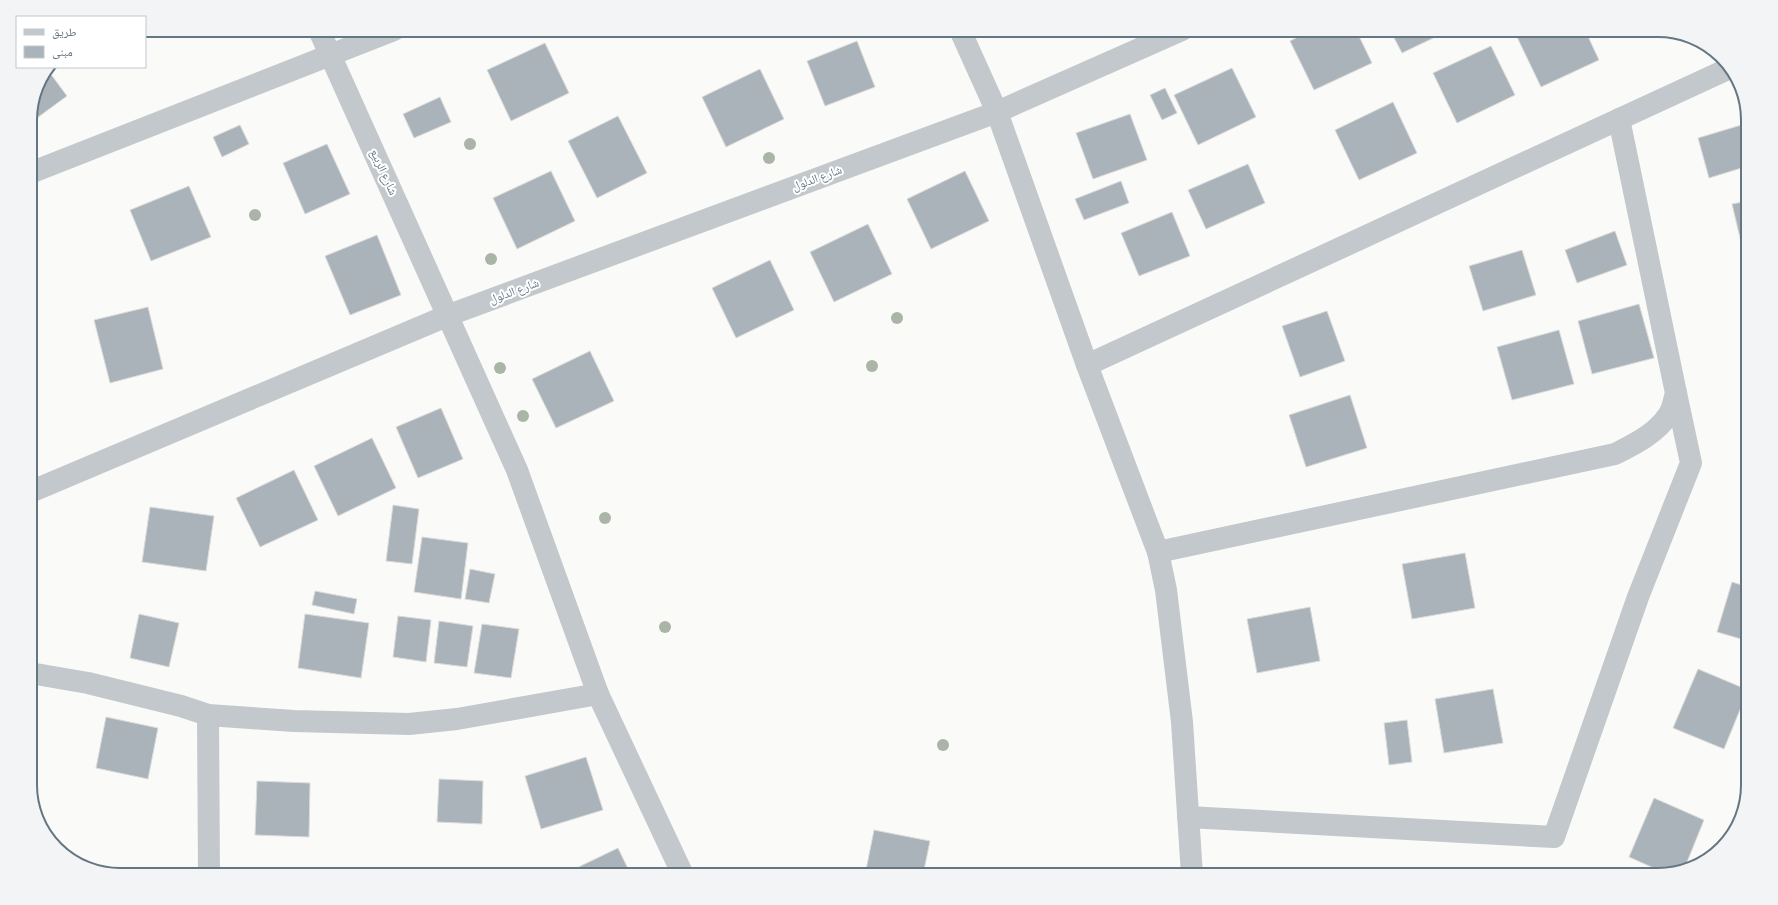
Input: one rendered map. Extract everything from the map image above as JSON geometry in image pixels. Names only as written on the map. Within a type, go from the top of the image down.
[{"type":"street","name":"شارع الربيع","points":[[322,37],[517,470],[598,694],[680,868]]},
{"type":"street","points":[[37,170],[377,37]]},
{"type":"street","points":[[963,37],[997,112],[1087,365],[1158,552],[1166,590],[1182,722],[1192,868]]},
{"type":"street","name":"شارع الدلول","points":[[37,489],[448,315],[997,112],[1166,37]]},
{"type":"street","points":[[1087,365],[1724,71]]},
{"type":"street","points":[[1188,817],[1554,838],[1638,598],[1691,463],[1619,119]]},
{"type":"street","points":[[1158,552],[1615,454],[1637,443],[1659,426],[1670,413],[1676,393]]},
{"type":"street","points":[[37,674],[88,683],[181,706],[208,715],[294,721],[409,724],[457,719],[598,694]]},
{"type":"street","points":[[208,715],[209,868]]},
{"type":"building","points":[[1298,37],[1359,37],[1372,63],[1314,90],[1290,41]]},
{"type":"building","points":[[1394,37],[1435,37],[1402,53]]},
{"type":"building","points":[[1517,37],[1588,37],[1599,60],[1541,87]]},
{"type":"building","points":[[857,41],[875,87],[825,106],[807,61]]},
{"type":"building","points":[[545,43],[569,93],[511,121],[487,70]]},
{"type":"building","points":[[1491,46],[1515,95],[1457,123],[1433,73]]},
{"type":"building","points":[[1232,68],[1256,117],[1198,145],[1174,95]]},
{"type":"building","points":[[760,69],[784,119],[726,147],[702,97]]},
{"type":"building","points":[[51,74],[67,96],[37,118],[41,93]]},
{"type":"building","points":[[1165,88],[1177,113],[1162,120],[1150,95]]},
{"type":"building","points":[[440,97],[451,122],[414,138],[403,114]]},
{"type":"building","points":[[1393,102],[1417,153],[1359,180],[1335,130]]},
{"type":"building","points":[[1130,114],[1147,160],[1093,179],[1076,133]]},
{"type":"building","points":[[618,116],[647,173],[597,198],[568,141]]},
{"type":"building","points":[[240,125],[249,144],[222,157],[213,137]]},
{"type":"building","points":[[1741,125],[1741,168],[1709,178],[1698,138]]},
{"type":"building","points":[[327,144],[350,194],[305,214],[283,163]]},
{"type":"building","points":[[1248,164],[1265,203],[1206,229],[1188,190]]},
{"type":"building","points":[[551,171],[575,221],[517,249],[493,198]]},
{"type":"building","points":[[965,171],[989,221],[931,249],[907,199]]},
{"type":"building","points":[[1121,181],[1129,203],[1084,220],[1075,199]]},
{"type":"building","points":[[189,186],[211,237],[151,261],[130,210]]},
{"type":"building","points":[[1741,202],[1741,242],[1732,204]]},
{"type":"building","points":[[1172,212],[1190,256],[1139,276],[1121,233]]},
{"type":"building","points":[[868,224],[892,274],[834,302],[810,252]]},
{"type":"building","points":[[1615,231],[1627,265],[1577,283],[1565,250]]},
{"type":"building","points":[[377,235],[401,295],[350,315],[325,256]]},
{"type":"building","points":[[1522,250],[1536,295],[1483,311],[1469,266]]},
{"type":"building","points":[[770,260],[794,310],[736,338],[712,288]]},
{"type":"building","points":[[1639,304],[1654,358],[1592,374],[1578,321]]},
{"type":"building","points":[[148,307],[163,369],[110,383],[94,320]]},
{"type":"building","points":[[1327,311],[1345,361],[1300,377],[1282,326]]},
{"type":"building","points":[[1559,330],[1574,384],[1512,400],[1497,347]]},
{"type":"building","points":[[590,351],[614,401],[556,428],[532,379]]},
{"type":"building","points":[[1350,395],[1367,448],[1306,467],[1289,415]]},
{"type":"building","points":[[441,408],[463,459],[418,478],[396,427]]},
{"type":"building","points":[[372,438],[396,488],[338,516],[314,466]]},
{"type":"building","points":[[294,470],[318,520],[260,547],[236,498]]},
{"type":"building","points":[[393,505],[419,509],[412,564],[386,561]]},
{"type":"building","points":[[150,507],[214,516],[206,571],[142,562]]},
{"type":"building","points":[[422,537],[468,543],[461,599],[414,592]]},
{"type":"building","points":[[1465,553],[1475,608],[1412,619],[1402,564]]},
{"type":"building","points":[[470,569],[495,574],[489,603],[465,599]]},
{"type":"building","points":[[1732,582],[1741,585],[1741,639],[1717,632]]},
{"type":"building","points":[[315,591],[357,599],[354,614],[312,605]]},
{"type":"building","points":[[1310,607],[1320,661],[1257,673],[1247,619]]},
{"type":"building","points":[[139,614],[179,623],[169,667],[130,658]]},
{"type":"building","points":[[305,614],[369,623],[361,678],[298,668]]},
{"type":"building","points":[[398,616],[431,620],[426,662],[393,657]]},
{"type":"building","points":[[439,621],[473,626],[467,667],[434,663]]},
{"type":"building","points":[[482,624],[519,629],[511,678],[474,673]]},
{"type":"building","points":[[1698,669],[1741,687],[1741,707],[1724,749],[1673,728]]},
{"type":"building","points":[[1493,689],[1503,743],[1444,753],[1435,699]]},
{"type":"building","points":[[106,717],[158,728],[148,779],[96,768]]},
{"type":"building","points":[[1407,720],[1412,762],[1389,765],[1384,723]]},
{"type":"building","points":[[586,757],[603,810],[541,829],[525,776]]},
{"type":"building","points":[[439,779],[483,781],[482,824],[437,822]]},
{"type":"building","points":[[257,781],[310,783],[309,837],[255,835]]},
{"type":"building","points":[[1654,798],[1704,820],[1685,864],[1654,868],[1629,857]]},
{"type":"building","points":[[874,830],[930,841],[924,868],[866,868]]},
{"type":"building","points":[[618,848],[628,868],[577,868]]}]
